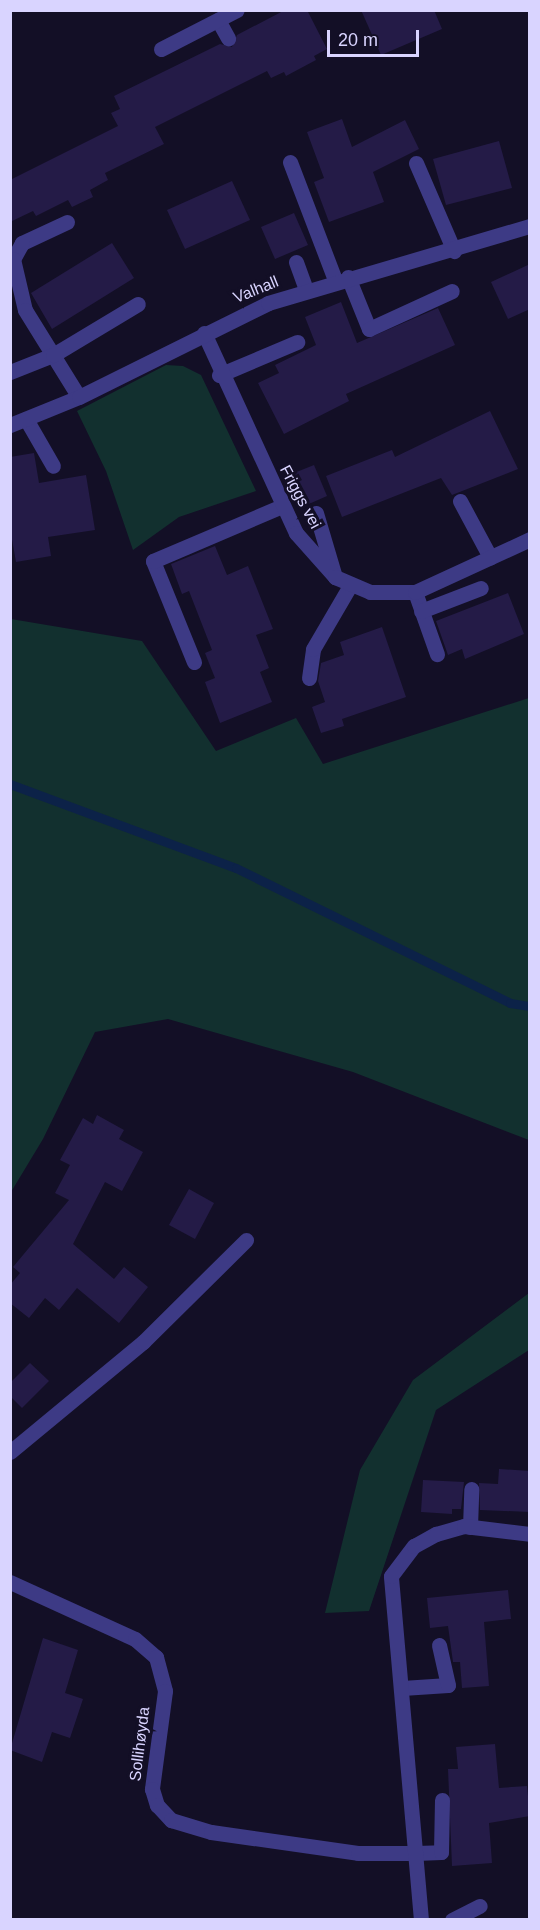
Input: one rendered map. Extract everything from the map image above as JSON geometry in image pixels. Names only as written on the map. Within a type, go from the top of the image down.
[{"type":"street","points":[[161,49],[237,10]]},
{"type":"street","points":[[218,20],[228,38]]},
{"type":"street","points":[[290,162],[342,279],[369,329],[452,291]]},
{"type":"street","points":[[416,163],[454,250]]},
{"type":"street","points":[[67,222],[21,243],[12,259],[25,310],[79,397]]},
{"type":"street","name":"Valhall","points":[[10,425],[79,397],[204,333],[306,290],[454,250],[530,226]]},
{"type":"street","points":[[296,262],[306,290]]},
{"type":"street","points":[[10,372],[53,355],[138,304]]},
{"type":"street","name":"Friggs vei","points":[[204,333],[219,375],[296,533],[335,577],[370,592],[415,592],[530,539]]},
{"type":"street","points":[[219,375],[297,342]]},
{"type":"street","points":[[26,419],[53,466]]},
{"type":"street","points":[[460,501],[490,557]]},
{"type":"street","points":[[194,662],[153,561],[282,506]]},
{"type":"street","points":[[316,513],[335,577]]},
{"type":"street","points":[[309,678],[313,649],[351,584]]},
{"type":"street","points":[[421,610],[481,588]]},
{"type":"street","points":[[415,592],[437,654]]},
{"type":"street","points":[[10,1452],[143,1342],[246,1240]]},
{"type":"street","points":[[470,1527],[471,1489]]},
{"type":"street","points":[[421,1920],[391,1576],[414,1546],[436,1534],[470,1527],[530,1534]]},
{"type":"street","name":"Sollihøyda","points":[[10,1582],[143,1644],[156,1657],[165,1691],[152,1789],[157,1805],[171,1820],[211,1832],[358,1853],[441,1852],[442,1800]]},
{"type":"street","points":[[402,1688],[448,1685],[439,1645]]},
{"type":"street","points":[[452,1920],[480,1906]]},
{"type":"green space","points":[[166,365],[183,366],[201,375],[256,491],[179,517],[133,550],[106,471],[77,411]]},
{"type":"green space","points":[[11,619],[142,641],[216,751],[296,718],[323,764],[529,698],[529,1140],[353,1072],[168,1019],[95,1032],[43,1139],[11,1192]]},
{"type":"green space","points":[[529,1293],[529,1350],[436,1410],[369,1611],[325,1613],[360,1470],[413,1380]]},
{"type":"building","points":[[285,10],[307,10],[327,49],[314,56],[316,60],[286,76],[284,72],[271,78],[267,71],[155,127],[164,144],[105,173],[108,180],[90,190],[93,197],[72,207],[68,200],[36,216],[33,211],[10,222],[10,180],[118,126],[111,113],[120,109],[114,96],[220,44],[232,47],[237,35]]},
{"type":"building","points":[[361,10],[434,10],[442,29],[381,55]]},
{"type":"building","points":[[342,119],[352,147],[405,120],[419,149],[373,172],[384,202],[329,222],[314,182],[324,178],[307,132]]},
{"type":"building","points":[[499,141],[512,188],[446,205],[433,159]]},
{"type":"building","points":[[232,181],[250,220],[185,249],[167,210]]},
{"type":"building","points":[[294,213],[308,245],[275,259],[261,227]]},
{"type":"building","points":[[112,243],[134,278],[52,329],[31,293]]},
{"type":"building","points":[[530,264],[530,309],[508,319],[491,282]]},
{"type":"building","points":[[341,302],[357,343],[438,308],[455,345],[346,394],[349,401],[284,434],[258,383],[279,373],[275,365],[316,345],[305,317]]},
{"type":"building","points":[[490,411],[518,469],[452,495],[441,478],[342,517],[326,476],[392,450],[395,457]]},
{"type":"building","points":[[34,453],[39,483],[86,475],[95,530],[48,537],[51,556],[16,562],[10,528],[10,457]]},
{"type":"building","points":[[314,465],[327,496],[302,507],[289,475]]},
{"type":"building","points":[[215,546],[227,575],[248,566],[273,629],[256,635],[269,668],[260,672],[272,702],[220,723],[205,682],[215,678],[205,653],[212,650],[189,591],[182,594],[171,564]]},
{"type":"building","points":[[508,593],[524,634],[465,659],[462,649],[448,655],[436,621]]},
{"type":"building","points":[[382,627],[406,697],[342,719],[344,726],[321,733],[312,707],[325,702],[318,681],[321,663],[344,655],[340,642]]},
{"type":"building","points":[[97,1115],[124,1130],[119,1139],[143,1152],[122,1191],[105,1182],[73,1244],[114,1279],[124,1267],[148,1287],[119,1323],[77,1288],[59,1310],[45,1298],[29,1318],[10,1303],[10,1285],[20,1273],[13,1267],[69,1200],[55,1193],[70,1165],[60,1160],[83,1118],[93,1124]]},
{"type":"building","points":[[189,1189],[214,1203],[195,1239],[169,1225]]},
{"type":"building","points":[[30,1363],[49,1381],[22,1408],[10,1396],[10,1383]]},
{"type":"building","points":[[499,1469],[530,1471],[530,1512],[480,1510],[479,1483],[498,1484]]},
{"type":"building","points":[[423,1480],[464,1482],[461,1509],[452,1509],[452,1514],[421,1512]]},
{"type":"building","points":[[508,1590],[511,1619],[484,1622],[489,1686],[462,1688],[460,1662],[453,1662],[448,1626],[430,1628],[427,1598]]},
{"type":"building","points":[[43,1638],[78,1650],[65,1693],[83,1699],[70,1738],[52,1732],[42,1762],[10,1750]]},
{"type":"building","points":[[495,1744],[499,1788],[527,1786],[530,1816],[489,1823],[492,1863],[452,1866],[448,1769],[458,1769],[456,1747]]},
{"type":"waterway","points":[[10,784],[236,868],[510,1003],[530,1006]]}]
